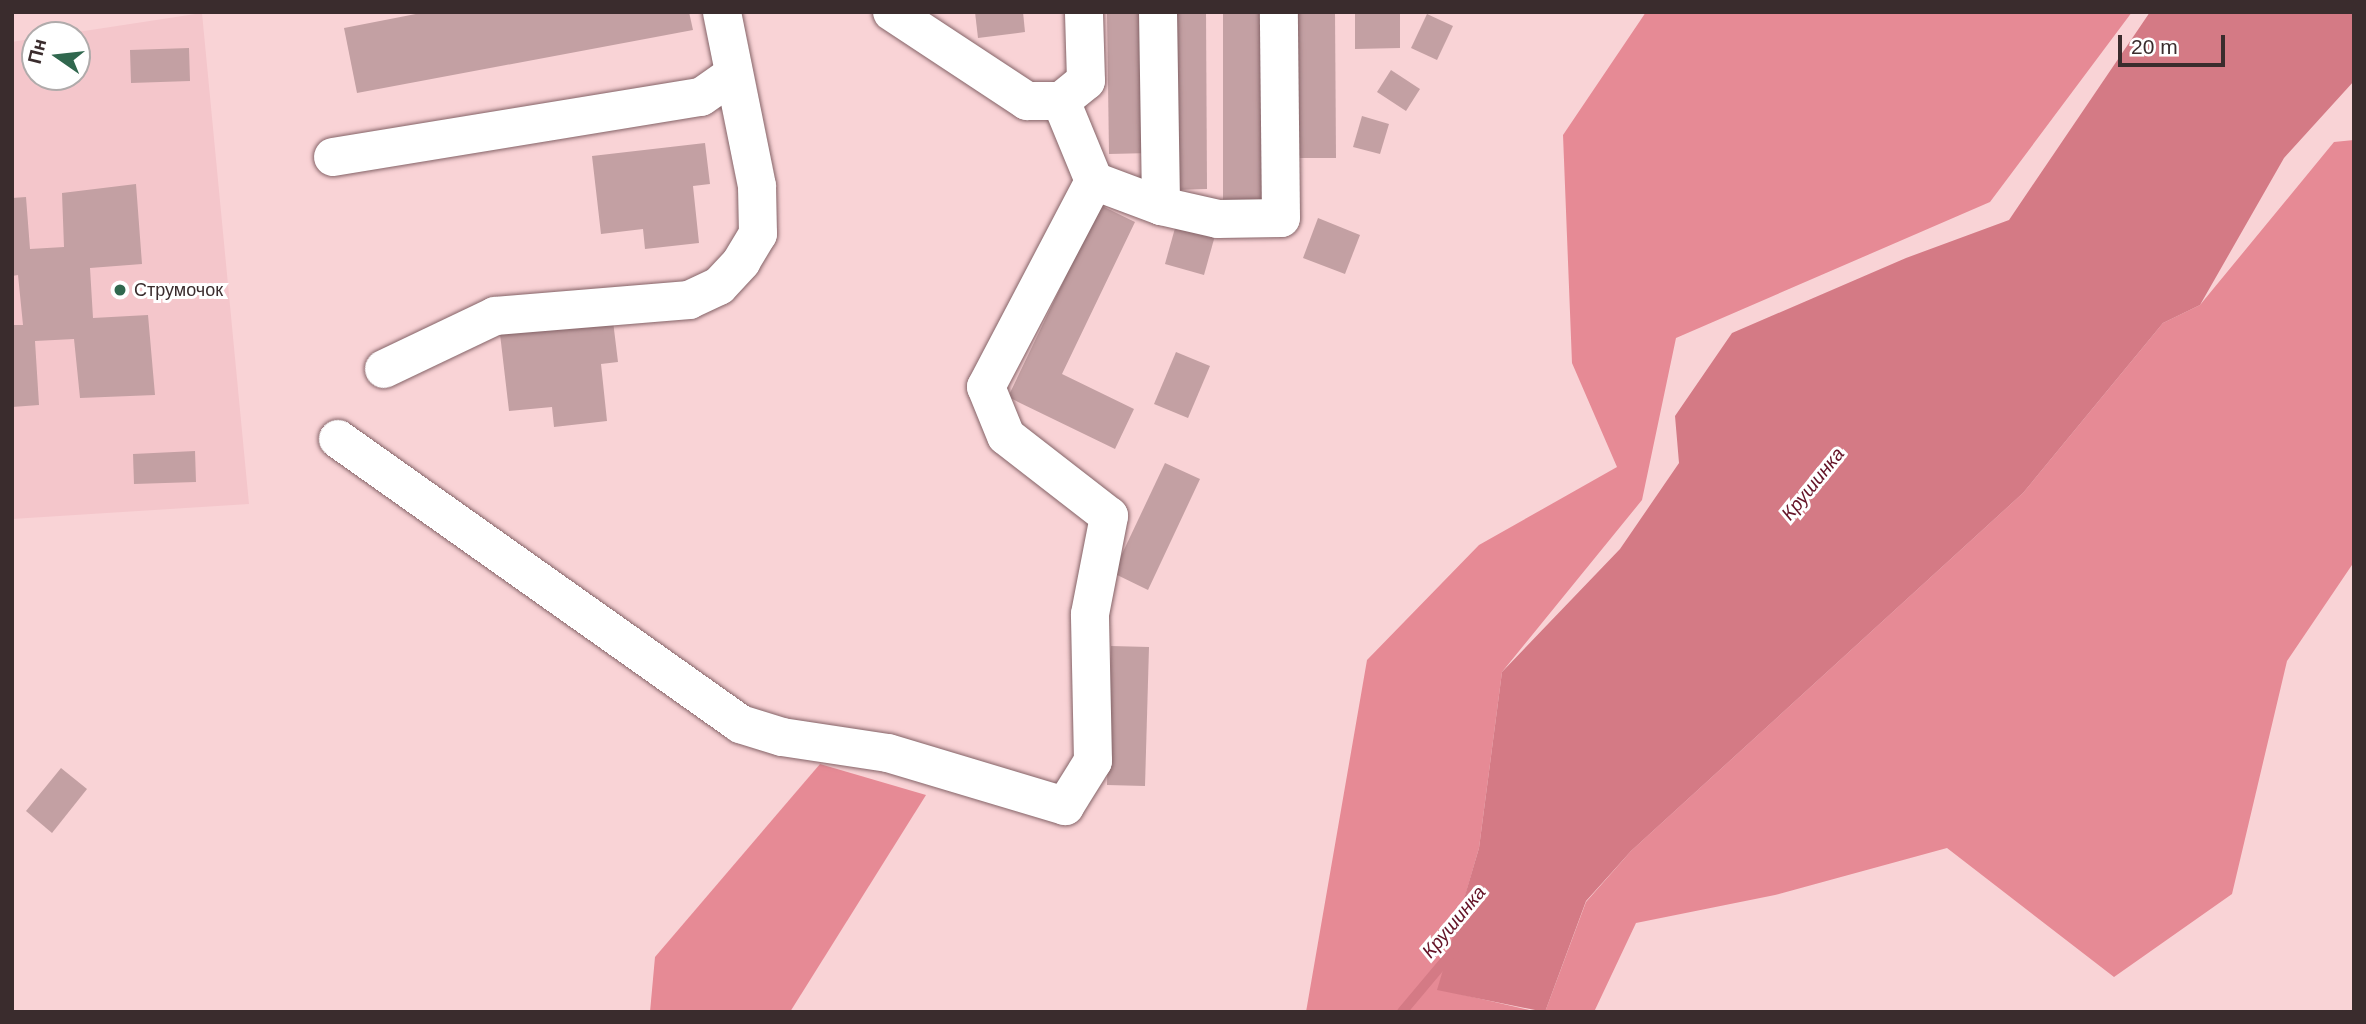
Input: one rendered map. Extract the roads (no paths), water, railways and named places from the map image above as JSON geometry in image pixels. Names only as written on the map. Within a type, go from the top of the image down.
[{"type":"street","points":[[384,369],[495,316],[689,300],[719,286],[741,262],[758,234],[757,186],[722,12]]},
{"type":"street","points":[[892,12],[1027,102],[1061,101],[1086,81],[1084,12]]},
{"type":"street","points":[[1158,12],[1161,206]]},
{"type":"street","points":[[1061,101],[1094,181],[1161,206],[1218,219],[1281,218],[1279,12]]},
{"type":"street","points":[[333,158],[701,97],[734,74]]},
{"type":"street","points":[[338,439],[740,724],[782,737],[888,753],[1065,806],[1093,761],[1090,614],[1109,516],[1006,436],[986,387],[1094,181]]},
{"type":"water","points":[[2150,12],[2354,12],[2354,81],[2284,158],[2200,305],[2163,323],[2023,493],[1631,851],[1586,901],[1545,1012],[1437,990],[1479,848],[1502,672],[1620,549],[1679,463],[1675,416],[1732,333],[1906,258],[2009,220]]},
{"type":"waterway","name":"Крушинка","points":[[1402,1012],[1454,950]]},
{"type":"place","name":"Струмочок","points":[[120,290]]}]
